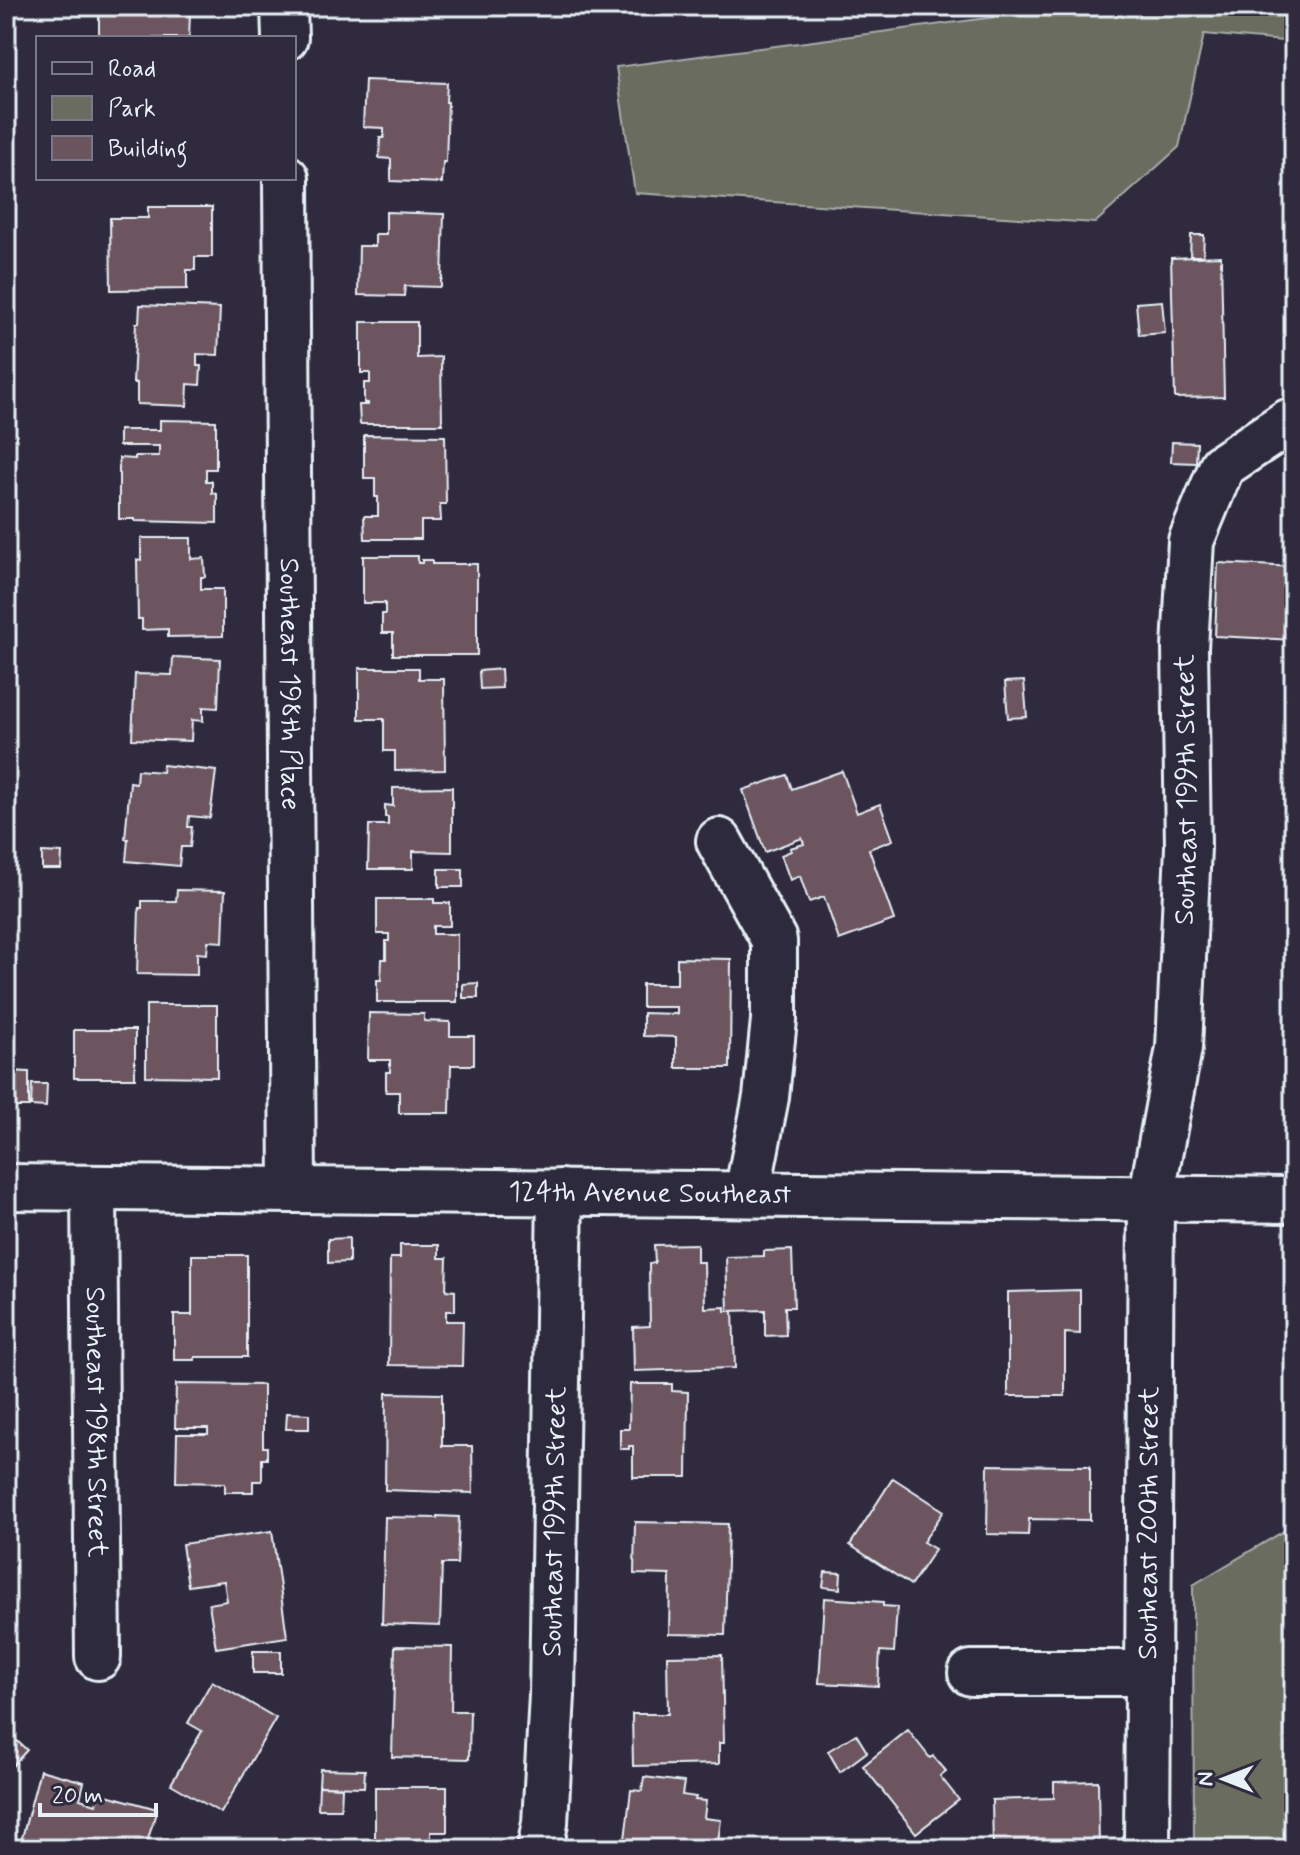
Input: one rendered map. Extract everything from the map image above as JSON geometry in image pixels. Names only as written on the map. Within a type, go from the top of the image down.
[{"type":"street","points":[[284,6],[285,36]]},
{"type":"street","name":"Southeast 198th Place","points":[[286,180],[293,1190]]},
{"type":"street","name":"Southeast 199th Street","points":[[1151,1199],[1179,1048],[1188,847],[1185,648],[1191,541],[1222,466],[1288,422]]},
{"type":"street","points":[[719,841],[774,940],[773,1036],[766,1097],[747,1194]]},
{"type":"street","name":"124th Avenue Southeast","points":[[6,1187],[1294,1200]]},
{"type":"street","name":"Southeast 198th Street","points":[[94,1188],[98,1657]]},
{"type":"street","name":"Southeast 199th Street","points":[[540,1849],[545,1823],[552,1695],[560,1192]]},
{"type":"street","name":"Southeast 200th Street","points":[[1147,1849],[1151,1199]]},
{"type":"street","points":[[971,1673],[1148,1673]]},
{"type":"green space","points":[[1046,6],[1294,6],[1294,42],[1204,34],[1179,147],[1095,223],[635,193],[616,67],[1033,12]]},
{"type":"green space","points":[[1294,1525],[1294,1849],[1194,1849],[1193,1585]]},
{"type":"building","points":[[99,6],[164,6],[164,12],[190,13],[189,36],[99,36]]},
{"type":"building","points":[[365,80],[447,83],[446,162],[443,162],[442,183],[391,181],[391,159],[379,158],[384,128],[363,127]]},
{"type":"building","points":[[148,207],[212,207],[212,257],[195,257],[195,270],[187,270],[187,289],[111,290],[110,218],[148,218]]},
{"type":"building","points":[[386,212],[444,214],[441,287],[405,286],[404,296],[358,295],[359,246],[375,246],[375,234],[386,234]]},
{"type":"building","points":[[1191,235],[1204,235],[1203,256],[1190,256]]},
{"type":"building","points":[[1221,256],[1224,397],[1175,398],[1171,258]]},
{"type":"building","points":[[1162,301],[1165,333],[1139,335],[1136,303]]},
{"type":"building","points":[[140,305],[220,308],[218,355],[197,354],[197,366],[201,366],[200,385],[188,384],[187,406],[137,404],[137,383],[133,383]]},
{"type":"building","points":[[361,322],[417,322],[417,358],[441,357],[442,424],[360,424],[359,405],[368,405],[364,403],[364,383],[370,383],[370,373],[361,373]]},
{"type":"building","points":[[160,420],[216,421],[216,469],[206,469],[206,481],[212,481],[212,493],[217,494],[217,523],[119,519],[119,458],[159,456],[159,446],[119,446],[119,430],[160,430]]},
{"type":"building","points":[[364,435],[445,436],[446,504],[440,504],[441,521],[421,521],[421,539],[365,539],[364,516],[378,516],[378,497],[375,497],[375,478],[364,478]]},
{"type":"building","points":[[1172,442],[1197,443],[1196,463],[1171,462]]},
{"type":"building","points":[[141,538],[191,538],[191,559],[204,558],[205,577],[201,577],[201,589],[223,589],[223,636],[168,637],[168,629],[142,630],[142,619],[138,619],[137,560],[141,560]]},
{"type":"building","points":[[363,556],[418,556],[418,563],[432,560],[432,564],[477,564],[477,655],[393,655],[393,633],[382,633],[385,603],[363,603]]},
{"type":"building","points":[[1218,563],[1294,567],[1294,640],[1215,636]]},
{"type":"building","points":[[173,657],[220,659],[218,708],[203,707],[203,721],[192,720],[191,741],[132,739],[135,674],[172,675]]},
{"type":"building","points":[[359,668],[419,668],[419,679],[444,679],[445,770],[395,771],[395,751],[384,751],[384,719],[359,719]]},
{"type":"building","points":[[501,669],[502,688],[480,689],[479,671]]},
{"type":"building","points":[[1024,681],[1027,717],[1008,718],[1005,682]]},
{"type":"building","points":[[163,765],[216,771],[210,818],[189,816],[188,827],[192,827],[190,847],[181,847],[179,866],[126,861],[130,782],[136,783],[137,770],[162,772]]},
{"type":"building","points":[[842,771],[857,813],[880,804],[893,840],[869,849],[894,920],[839,940],[824,897],[809,902],[800,876],[790,880],[781,855],[791,851],[790,848],[804,844],[802,838],[765,852],[743,790],[787,775],[792,789]]},
{"type":"building","points":[[452,787],[452,852],[413,851],[413,869],[368,869],[369,825],[388,825],[385,805],[393,806],[393,788]]},
{"type":"building","points":[[42,852],[62,853],[61,869],[42,869]]},
{"type":"building","points":[[439,869],[463,869],[463,887],[439,887]]},
{"type":"building","points":[[177,890],[225,891],[223,942],[208,941],[207,954],[197,953],[197,975],[137,974],[139,908],[142,908],[142,901],[176,901]]},
{"type":"building","points":[[377,899],[434,899],[434,903],[450,903],[450,926],[433,926],[433,934],[457,934],[457,1002],[377,1002],[377,980],[381,980],[382,959],[386,959],[389,934],[377,934]]},
{"type":"building","points":[[677,958],[731,959],[730,1068],[676,1068],[676,1037],[643,1036],[643,1013],[677,1014],[677,1007],[642,1007],[642,984],[677,984]]},
{"type":"building","points":[[478,983],[478,998],[463,998],[463,984]]},
{"type":"building","points":[[146,1005],[217,1005],[217,1077],[146,1076]]},
{"type":"building","points":[[369,1013],[424,1014],[424,1021],[450,1022],[450,1036],[474,1036],[474,1065],[451,1065],[450,1113],[399,1113],[399,1092],[386,1092],[386,1072],[390,1072],[390,1060],[368,1060]]},
{"type":"building","points":[[74,1030],[135,1030],[135,1078],[74,1078]]},
{"type":"building","points":[[9,1071],[29,1072],[29,1107],[9,1107]]},
{"type":"building","points":[[32,1084],[47,1084],[46,1107],[31,1106]]},
{"type":"building","points":[[349,1238],[349,1262],[328,1263],[328,1239]]},
{"type":"building","points":[[697,1244],[697,1262],[704,1262],[705,1308],[725,1307],[725,1311],[733,1311],[735,1368],[634,1371],[633,1327],[650,1326],[649,1264],[655,1263],[654,1245]]},
{"type":"building","points":[[400,1245],[439,1245],[439,1258],[447,1258],[446,1290],[455,1291],[455,1311],[446,1311],[446,1321],[463,1321],[462,1366],[389,1365],[390,1258],[400,1258]]},
{"type":"building","points":[[792,1250],[794,1307],[785,1307],[786,1335],[765,1336],[765,1310],[728,1311],[726,1257],[764,1256],[764,1251]]},
{"type":"building","points":[[192,1255],[247,1255],[247,1357],[174,1360],[174,1315],[192,1315]]},
{"type":"building","points":[[1080,1290],[1080,1334],[1065,1333],[1065,1396],[1008,1396],[1008,1292]]},
{"type":"building","points":[[6,1318],[14,1318],[14,1364],[6,1364]]},
{"type":"building","points":[[176,1384],[263,1385],[263,1447],[267,1447],[267,1459],[262,1459],[262,1481],[253,1481],[253,1492],[225,1492],[225,1483],[176,1482],[177,1434],[208,1434],[208,1428],[175,1428]]},
{"type":"building","points":[[630,1384],[672,1384],[672,1391],[688,1392],[687,1477],[633,1477],[633,1446],[620,1449],[620,1429],[629,1429]]},
{"type":"building","points":[[386,1393],[442,1394],[442,1446],[472,1446],[473,1493],[385,1490]]},
{"type":"building","points":[[287,1413],[309,1414],[309,1429],[286,1429]]},
{"type":"building","points":[[988,1465],[1090,1466],[1090,1520],[1029,1519],[1028,1535],[987,1534]]},
{"type":"building","points":[[893,1478],[944,1511],[923,1542],[935,1549],[911,1585],[850,1545]]},
{"type":"building","points":[[385,1517],[459,1517],[457,1564],[442,1564],[440,1626],[382,1624]]},
{"type":"building","points":[[635,1522],[728,1524],[725,1635],[669,1634],[670,1575],[634,1574]]},
{"type":"building","points":[[272,1531],[287,1637],[216,1648],[209,1604],[227,1601],[224,1581],[188,1586],[182,1544]]},
{"type":"building","points":[[825,1572],[841,1573],[840,1589],[823,1587]]},
{"type":"building","points":[[824,1598],[883,1602],[883,1606],[897,1607],[894,1652],[880,1651],[878,1686],[819,1683]]},
{"type":"building","points":[[395,1646],[452,1647],[451,1711],[470,1711],[469,1759],[392,1757]]},
{"type":"building","points":[[253,1651],[281,1651],[281,1673],[253,1673]]},
{"type":"building","points":[[722,1655],[724,1743],[719,1743],[719,1764],[633,1766],[632,1714],[668,1714],[667,1656]]},
{"type":"building","points":[[212,1681],[276,1718],[221,1813],[171,1784],[202,1731],[188,1723]]},
{"type":"building","points":[[908,1730],[930,1758],[933,1756],[946,1771],[940,1776],[959,1800],[916,1833],[863,1766]]},
{"type":"building","points":[[6,1731],[27,1750],[6,1773]]},
{"type":"building","points":[[856,1734],[867,1752],[840,1772],[828,1751]]},
{"type":"building","points":[[320,1769],[365,1770],[364,1787],[319,1786]]},
{"type":"building","points":[[40,1770],[84,1782],[80,1799],[96,1804],[99,1793],[157,1809],[145,1849],[19,1849]]},
{"type":"building","points":[[644,1777],[684,1782],[682,1795],[706,1801],[704,1818],[721,1820],[717,1849],[659,1849],[660,1843],[625,1839],[631,1790],[642,1791]]},
{"type":"building","points":[[1098,1781],[1099,1849],[993,1849],[992,1800],[1054,1798],[1054,1782]]},
{"type":"building","points":[[319,1786],[342,1787],[341,1809],[318,1809]]},
{"type":"building","points":[[375,1787],[447,1787],[447,1832],[431,1832],[431,1849],[375,1849]]}]
